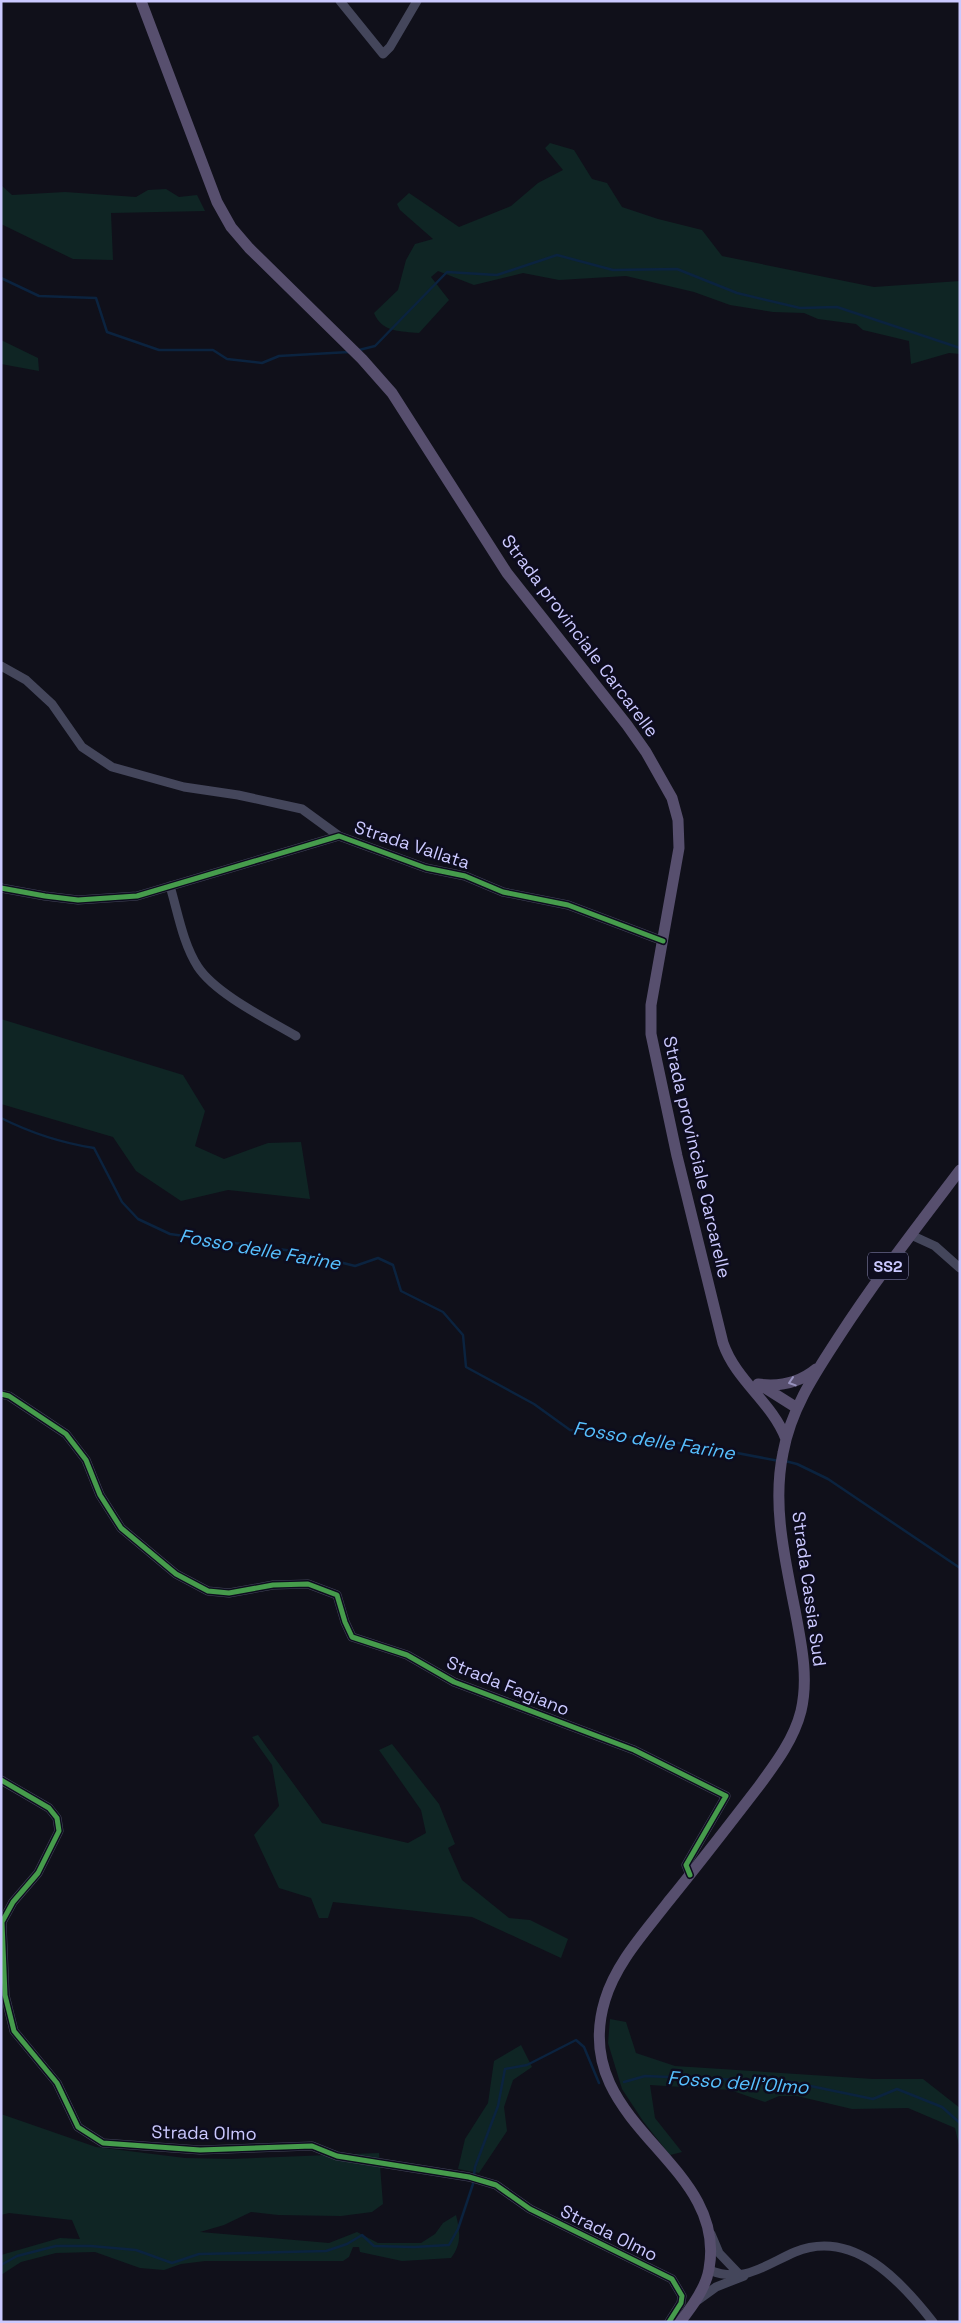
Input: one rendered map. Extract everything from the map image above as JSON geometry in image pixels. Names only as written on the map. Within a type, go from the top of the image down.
[{"type":"main road","name":"Strada provinciale Carcarelle","points":[[140,1],[217,202],[224,214],[249,248],[383,381],[403,409],[507,573],[628,725],[666,787],[678,820],[680,839],[651,1005],[651,1034],[677,1156],[723,1343],[731,1362],[777,1420],[786,1439]]},
{"type":"main road","name":"Strada Cassia Sud","points":[[680,2322],[691,2308],[705,2283],[709,2270],[711,2246],[709,2228],[706,2216],[685,2181],[623,2108],[606,2072],[601,2054],[600,2035],[605,2000],[623,1963],[779,1760],[792,1735],[804,1695],[803,1652],[783,1547],[779,1513],[780,1471],[786,1439],[797,1408],[821,1364],[859,1306],[960,1170]]},
{"type":"main road","points":[[758,1384],[774,1386],[789,1383],[806,1376],[821,1364]]},
{"type":"main road","points":[[742,1378],[758,1384],[797,1408]]},
{"type":"main road","points":[[761,1398],[776,1405],[797,1408]]},
{"type":"street","points":[[340,1],[383,54],[390,48],[418,1]]},
{"type":"street","points":[[1,666],[26,680],[52,704],[82,747],[112,767],[184,787],[238,795],[302,809],[339,836]]},
{"type":"street","name":"Strada Vallata","points":[[1,888],[78,900],[137,896],[339,836],[426,868],[465,876],[503,892],[568,905],[663,941]]},
{"type":"street","points":[[170,886],[184,934],[198,967],[224,992],[296,1036]]},
{"type":"street","points":[[910,1236],[935,1246],[960,1268]]},
{"type":"street","name":"Strada Fagiano","points":[[1,1394],[9,1396],[66,1434],[86,1460],[100,1495],[121,1528],[176,1574],[208,1591],[229,1593],[273,1585],[308,1584],[337,1595],[345,1622],[352,1637],[407,1655],[454,1682],[634,1750],[726,1796],[686,1865],[690,1875]]},
{"type":"street","name":"Strada Olmo","points":[[1,1780],[49,1808],[57,1818],[59,1831],[38,1873],[13,1902],[2,1922],[5,1994],[14,2031],[57,2083],[78,2127],[103,2143],[200,2150],[312,2146],[337,2156],[469,2178],[496,2185],[530,2209],[672,2278],[682,2296],[681,2304],[669,2322]]},
{"type":"street","points":[[709,2228],[719,2252],[739,2274]]},
{"type":"street","points":[[691,2308],[716,2286],[756,2272],[796,2251],[818,2246],[848,2249],[872,2261],[896,2278],[933,2322]]},
{"type":"street","points":[[709,2270],[722,2269],[739,2274],[756,2272]]},
{"type":"green space","points":[[550,143],[574,150],[592,179],[607,183],[622,207],[658,219],[702,230],[722,256],[874,287],[960,281],[960,354],[949,353],[911,364],[909,341],[863,330],[856,324],[818,319],[804,313],[773,312],[730,305],[694,292],[626,276],[559,280],[523,273],[474,285],[438,271],[431,277],[449,300],[419,333],[393,330],[377,320],[374,313],[398,290],[406,260],[415,244],[433,239],[400,210],[397,204],[409,193],[459,227],[511,206],[538,183],[563,170],[545,148]]},
{"type":"green space","points":[[1,185],[12,195],[65,192],[136,197],[148,190],[166,189],[179,197],[197,195],[205,211],[111,213],[113,260],[73,259],[1,224]]},
{"type":"green space","points":[[1,340],[38,358],[39,371],[1,364]]},
{"type":"green space","points":[[1,1019],[183,1075],[205,1111],[195,1146],[224,1159],[268,1143],[301,1142],[310,1199],[228,1190],[181,1201],[136,1171],[113,1137],[1,1104]]},
{"type":"green space","points":[[258,1735],[322,1823],[408,1843],[426,1833],[421,1810],[379,1750],[392,1744],[439,1804],[455,1844],[448,1848],[462,1880],[509,1918],[530,1920],[568,1939],[561,1958],[472,1917],[333,1902],[328,1918],[319,1918],[311,1898],[279,1888],[254,1835],[279,1806],[272,1765],[252,1737]]},
{"type":"green space","points":[[610,2019],[626,2022],[636,2053],[675,2066],[873,2079],[923,2079],[960,2108],[960,2150],[955,2128],[908,2108],[852,2109],[797,2096],[779,2096],[765,2102],[730,2090],[650,2085],[655,2118],[682,2152],[670,2155],[643,2121],[622,2089],[608,2043]]},
{"type":"green space","points":[[521,2045],[532,2067],[513,2080],[504,2107],[507,2131],[479,2173],[458,2169],[465,2139],[488,2103],[494,2061]]},
{"type":"green space","points":[[1,2114],[96,2147],[185,2158],[231,2159],[379,2153],[383,2204],[372,2212],[341,2216],[278,2215],[251,2212],[224,2225],[200,2232],[329,2243],[357,2232],[378,2243],[421,2243],[435,2234],[443,2223],[456,2215],[459,2232],[457,2248],[451,2258],[402,2261],[360,2252],[359,2247],[353,2247],[349,2257],[343,2261],[205,2261],[181,2264],[164,2270],[140,2268],[95,2252],[56,2253],[21,2262],[1,2275],[1,2255],[60,2238],[80,2239],[72,2220],[9,2213],[1,2215]]},
{"type":"waterway","points":[[359,350],[375,346],[447,272],[497,275],[557,255],[613,270],[677,269],[737,293],[800,308],[837,307],[960,348]]},
{"type":"waterway","points":[[1,278],[39,296],[96,298],[107,332],[159,350],[213,350],[227,359],[262,363],[279,356],[349,352]]},
{"type":"waterway","name":"Fosso delle Farine","points":[[1,1118],[47,1137],[94,1148],[122,1202],[138,1219],[170,1234],[300,1252],[355,1266],[378,1258],[393,1265],[401,1291],[443,1312],[463,1335],[466,1367],[534,1404],[570,1430],[695,1445],[779,1461]]},
{"type":"waterway","name":"Fosso delle Farine","points":[[785,1461],[797,1464],[828,1479],[960,1568]]},
{"type":"waterway","name":"Fosso dell'Olmo","points":[[1,2265],[17,2256],[56,2246],[91,2246],[136,2250],[172,2263],[199,2254],[326,2251],[347,2244],[362,2235],[374,2246],[414,2247],[449,2245],[458,2229],[473,2184],[475,2167],[498,2106],[505,2069],[527,2065],[576,2040],[584,2047],[599,2083]]},
{"type":"waterway","name":"Fosso dell'Olmo","points":[[624,2082],[645,2076],[791,2082],[873,2099],[897,2089],[942,2107],[960,2123]]},
{"type":"cycle path","points":[[1,888],[78,900],[137,896],[339,836],[426,868],[465,876],[503,892],[568,905],[663,941]]},
{"type":"cycle path","points":[[1,1394],[9,1396],[66,1434],[86,1460],[100,1495],[121,1528],[176,1574],[208,1591],[229,1593],[273,1585],[308,1584],[337,1595],[345,1622],[352,1637],[407,1655],[454,1682],[634,1750],[726,1796],[686,1865],[690,1875]]},
{"type":"cycle path","points":[[1,1780],[49,1808],[57,1818],[59,1831],[38,1873],[13,1902],[2,1922],[5,1995],[14,2031],[57,2083],[78,2127],[103,2143],[200,2150],[312,2146],[337,2156],[469,2177],[496,2185],[530,2209],[672,2279],[682,2296],[681,2303],[669,2322]]}]
